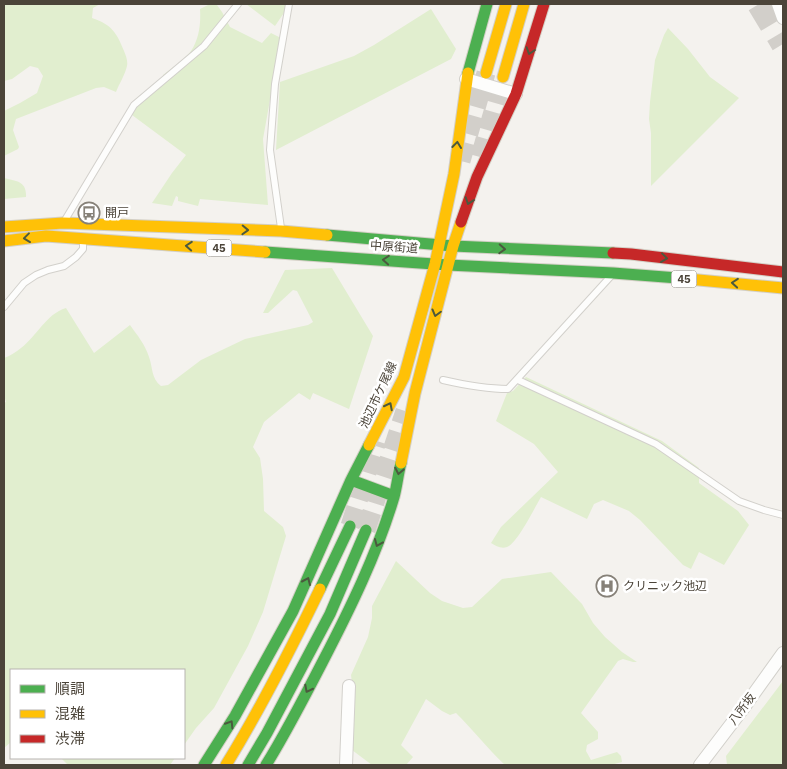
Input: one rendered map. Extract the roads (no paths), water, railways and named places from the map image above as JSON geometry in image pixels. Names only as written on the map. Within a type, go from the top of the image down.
[{"type":"street","name":"池辺市ケ尾線","points":[[204,765],[235,716],[293,611],[351,480],[404,377],[439,245],[454,174],[466,79],[487,4]]},
{"type":"street","points":[[486,73],[506,4]]},
{"type":"street","points":[[503,77],[524,4]]},
{"type":"street","points":[[266,765],[285,734],[348,611],[364,578],[381,535],[394,496],[415,393],[454,246],[477,176],[516,94],[544,4]]},
{"type":"street","points":[[778,4],[783,18]]},
{"type":"street","points":[[466,79],[516,94]]},
{"type":"street","name":"中原街道","points":[[4,227],[63,223],[281,231],[454,246],[631,254],[783,272]]},
{"type":"street","name":"中原街道","points":[[4,241],[46,236],[448,266],[613,273],[783,288]]},
{"type":"street","points":[[351,480],[394,496]]},
{"type":"street","points":[[226,765],[247,732],[302,626],[350,526]]},
{"type":"street","points":[[248,765],[330,614],[366,530]]},
{"type":"street","name":"八所坂","points":[[700,765],[783,653]]},
{"type":"street","points":[[346,765],[349,686]]},
{"type":"lane","points":[[63,223],[134,105],[204,46],[238,4]]},
{"type":"lane","points":[[281,231],[270,150],[274,84],[289,4]]},
{"type":"lane","points":[[4,307],[24,283],[36,275],[64,266],[76,258],[82,249],[84,239]]},
{"type":"lane","points":[[443,380],[488,389],[508,389],[613,273]]},
{"type":"lane","points":[[518,380],[656,444],[739,501],[783,515]]},
{"type":"tunnel","points":[[759,4],[783,44]]},
{"type":"tunnel","points":[[461,161],[486,73]]},
{"type":"tunnel","points":[[480,157],[503,77]]},
{"type":"tunnel","points":[[366,530],[405,411]]},
{"type":"tunnel","points":[[350,526],[377,441]]},
{"type":"place","name":"開戸","points":[[89,213]]},
{"type":"place","name":"クリニック池辺","points":[[607,586]]}]
